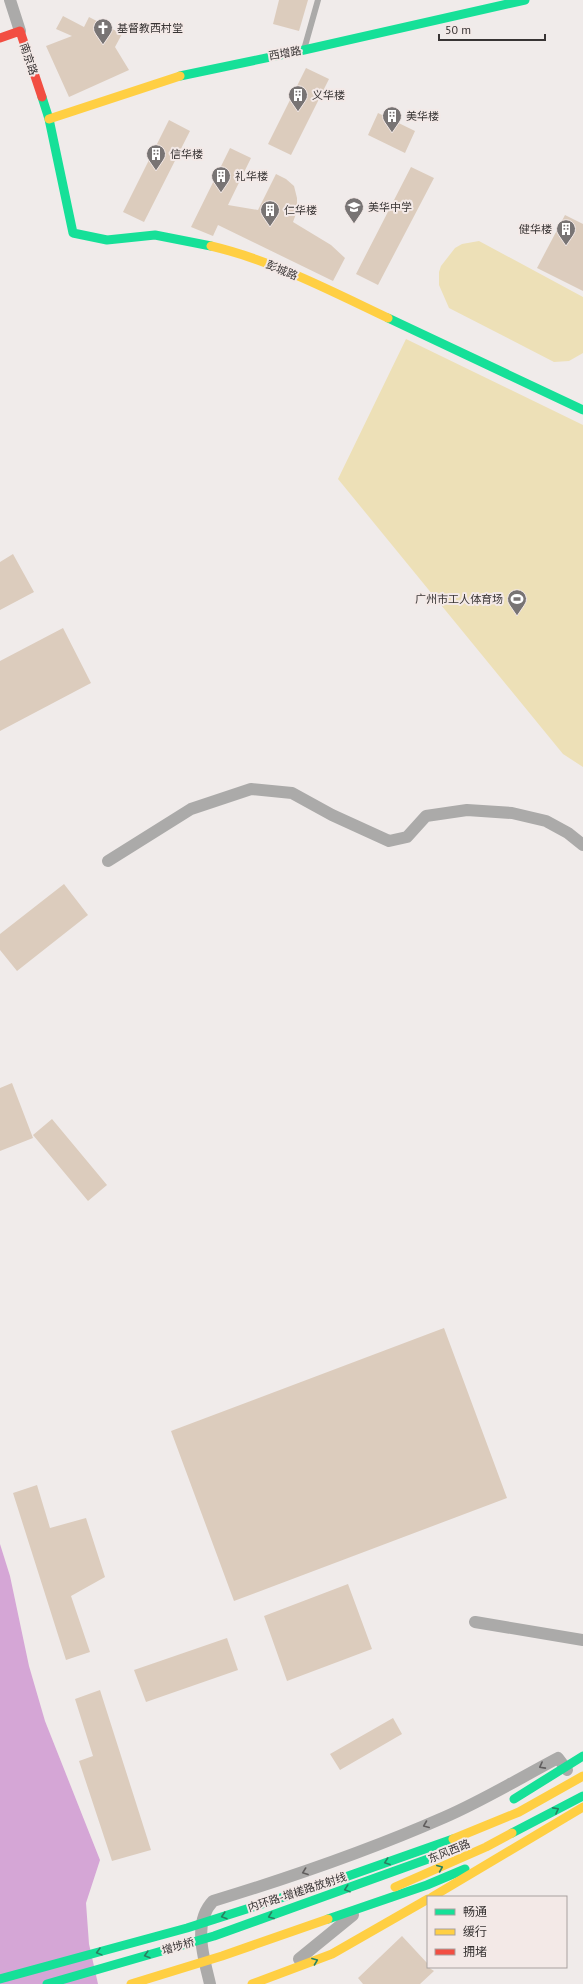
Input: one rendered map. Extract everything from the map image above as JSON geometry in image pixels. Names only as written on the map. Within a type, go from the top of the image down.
[{"type":"main road","name":"西增路","points":[[49,119],[196,71],[304,50],[525,0]]},
{"type":"main road","points":[[0,38],[20,31]]},
{"type":"main road","name":"南京路","points":[[20,31],[49,119]]},
{"type":"main road","name":"彭城路","points":[[49,119],[73,233],[107,240],[155,236],[203,244],[244,254],[283,269],[583,410]]},
{"type":"main road","points":[[503,1806],[583,1756]]},
{"type":"main road","points":[[583,1767],[523,1805],[488,1835],[583,1784]]},
{"type":"main road","name":"内环路-增槎路放射线","points":[[0,1979],[187,1928],[328,1883],[449,1841],[518,1812],[583,1776]]},
{"type":"main road","points":[[315,1924],[363,1900],[479,1850],[583,1796]]},
{"type":"main road","points":[[434,1896],[583,1809]]},
{"type":"main road","name":"东风西路","points":[[315,1924],[427,1885],[510,1850],[583,1809]]},
{"type":"main road","points":[[424,1849],[490,1813]]},
{"type":"main road","name":"东风西路","points":[[308,1902],[455,1850]]},
{"type":"main road","points":[[332,1954],[427,1900]]},
{"type":"main road","name":"增埗桥","points":[[47,1984],[214,1936],[308,1902]]},
{"type":"main road","points":[[252,1984],[376,1937],[413,1919]]},
{"type":"main road","name":"增埗桥","points":[[131,1984],[222,1956],[315,1924]]},
{"type":"street","name":"南京路","points":[[10,0],[20,31]]},
{"type":"street","points":[[108,861],[191,809],[251,789],[292,794],[332,815],[389,841],[407,837],[426,816],[468,810],[512,813],[546,821],[568,833],[583,845]]},
{"type":"street","points":[[476,1622],[583,1640]]},
{"type":"street","points":[[210,1984],[202,1948],[201,1929],[206,1909],[213,1901],[302,1873],[445,1817],[558,1758],[570,1774]]},
{"type":"street","points":[[262,1984],[307,1953],[362,1908]]},
{"type":"lane","points":[[304,50],[318,0]]},
{"type":"shaded area","points":[[479,241],[583,297],[583,353],[569,361],[554,362],[449,308],[439,285],[439,272],[441,266],[455,248],[462,244]]},
{"type":"shaded area","name":"广州市工人体育场","points":[[406,339],[583,425],[583,767],[563,754],[338,479]]},
{"type":"shaded area","points":[[0,1544],[10,1576],[29,1666],[45,1721],[100,1860],[86,1903],[89,1944],[98,1984],[0,1984]]},
{"type":"building","points":[[279,0],[308,0],[299,31],[273,24]]},
{"type":"building","points":[[63,16],[84,27],[89,17],[122,34],[115,47],[129,70],[69,97],[46,46],[72,36],[56,29]]},
{"type":"building","name":"义华楼","points":[[306,68],[329,79],[291,155],[268,144]]},
{"type":"building","name":"美华楼","points":[[378,113],[415,131],[405,153],[368,135]]},
{"type":"building","name":"信华楼","points":[[169,120],[190,131],[144,222],[123,212]]},
{"type":"building","name":"仁华楼","points":[[230,148],[251,158],[228,205],[258,210],[276,174],[286,179],[294,186],[297,198],[297,211],[293,222],[331,245],[345,258],[333,281],[218,225],[213,236],[191,227]]},
{"type":"building","points":[[411,167],[434,178],[378,285],[356,274]]},
{"type":"building","name":"健华楼","points":[[565,215],[583,224],[583,291],[537,268]]},
{"type":"building","points":[[13,554],[34,592],[0,610],[0,562]]},
{"type":"building","points":[[63,628],[91,683],[0,731],[0,661]]},
{"type":"building","points":[[64,884],[88,915],[17,971],[0,950],[0,934]]},
{"type":"building","points":[[12,1083],[33,1138],[0,1151],[0,1088]]},
{"type":"building","points":[[52,1119],[107,1185],[88,1201],[33,1135]]},
{"type":"building","points":[[444,1328],[507,1498],[234,1601],[171,1431]]},
{"type":"building","points":[[37,1485],[50,1528],[86,1518],[105,1577],[71,1596],[90,1652],[66,1660],[13,1493]]},
{"type":"building","points":[[348,1584],[372,1649],[287,1681],[264,1616]]},
{"type":"building","points":[[227,1638],[238,1670],[146,1702],[134,1670]]},
{"type":"building","points":[[100,1690],[151,1850],[112,1861],[79,1761],[93,1756],[75,1699]]},
{"type":"building","points":[[393,1718],[402,1734],[340,1770],[330,1754]]},
{"type":"building","points":[[402,1936],[427,1963],[427,1968],[434,1971],[420,1984],[363,1984],[358,1978]]},
{"type":"traffic: fast","points":[[180,76],[304,50],[525,0]]},
{"type":"traffic: fast","points":[[42,97],[49,119],[73,233],[107,240],[155,235],[211,246]]},
{"type":"traffic: fast","points":[[388,318],[583,410]]},
{"type":"traffic: fast","points":[[514,1799],[583,1756]]},
{"type":"traffic: fast","points":[[512,1833],[583,1796]]},
{"type":"traffic: fast","points":[[0,1979],[187,1928],[334,1881],[453,1839]]},
{"type":"traffic: fast","points":[[47,1984],[214,1936],[442,1854]]},
{"type":"traffic: fast","points":[[328,1919],[427,1885],[465,1869]]},
{"type":"traffic: slow","points":[[49,119],[180,76]]},
{"type":"traffic: slow","points":[[211,246],[234,252],[280,268],[324,287],[388,318]]},
{"type":"traffic: slow","points":[[453,1839],[519,1812],[583,1776]]},
{"type":"traffic: slow","points":[[434,1896],[583,1807]]},
{"type":"traffic: slow","points":[[395,1887],[486,1847],[512,1833]]},
{"type":"traffic: slow","points":[[252,1984],[332,1954],[427,1900]]},
{"type":"traffic: slow","points":[[131,1984],[222,1956],[328,1919]]},
{"type":"traffic: jam","points":[[0,38],[20,31],[42,97]]},
{"type":"place","name":"基督教西村堂","points":[[103,45]]},
{"type":"place","name":"义华楼","points":[[298,112]]},
{"type":"place","name":"美华楼","points":[[392,133]]},
{"type":"place","name":"信华楼","points":[[156,171]]},
{"type":"place","name":"礼华楼","points":[[221,193]]},
{"type":"place","name":"美华中学","points":[[354,224]]},
{"type":"place","name":"仁华楼","points":[[270,227]]},
{"type":"place","name":"健华楼","points":[[566,246]]},
{"type":"place","name":"广州市工人体育场","points":[[517,616]]}]
